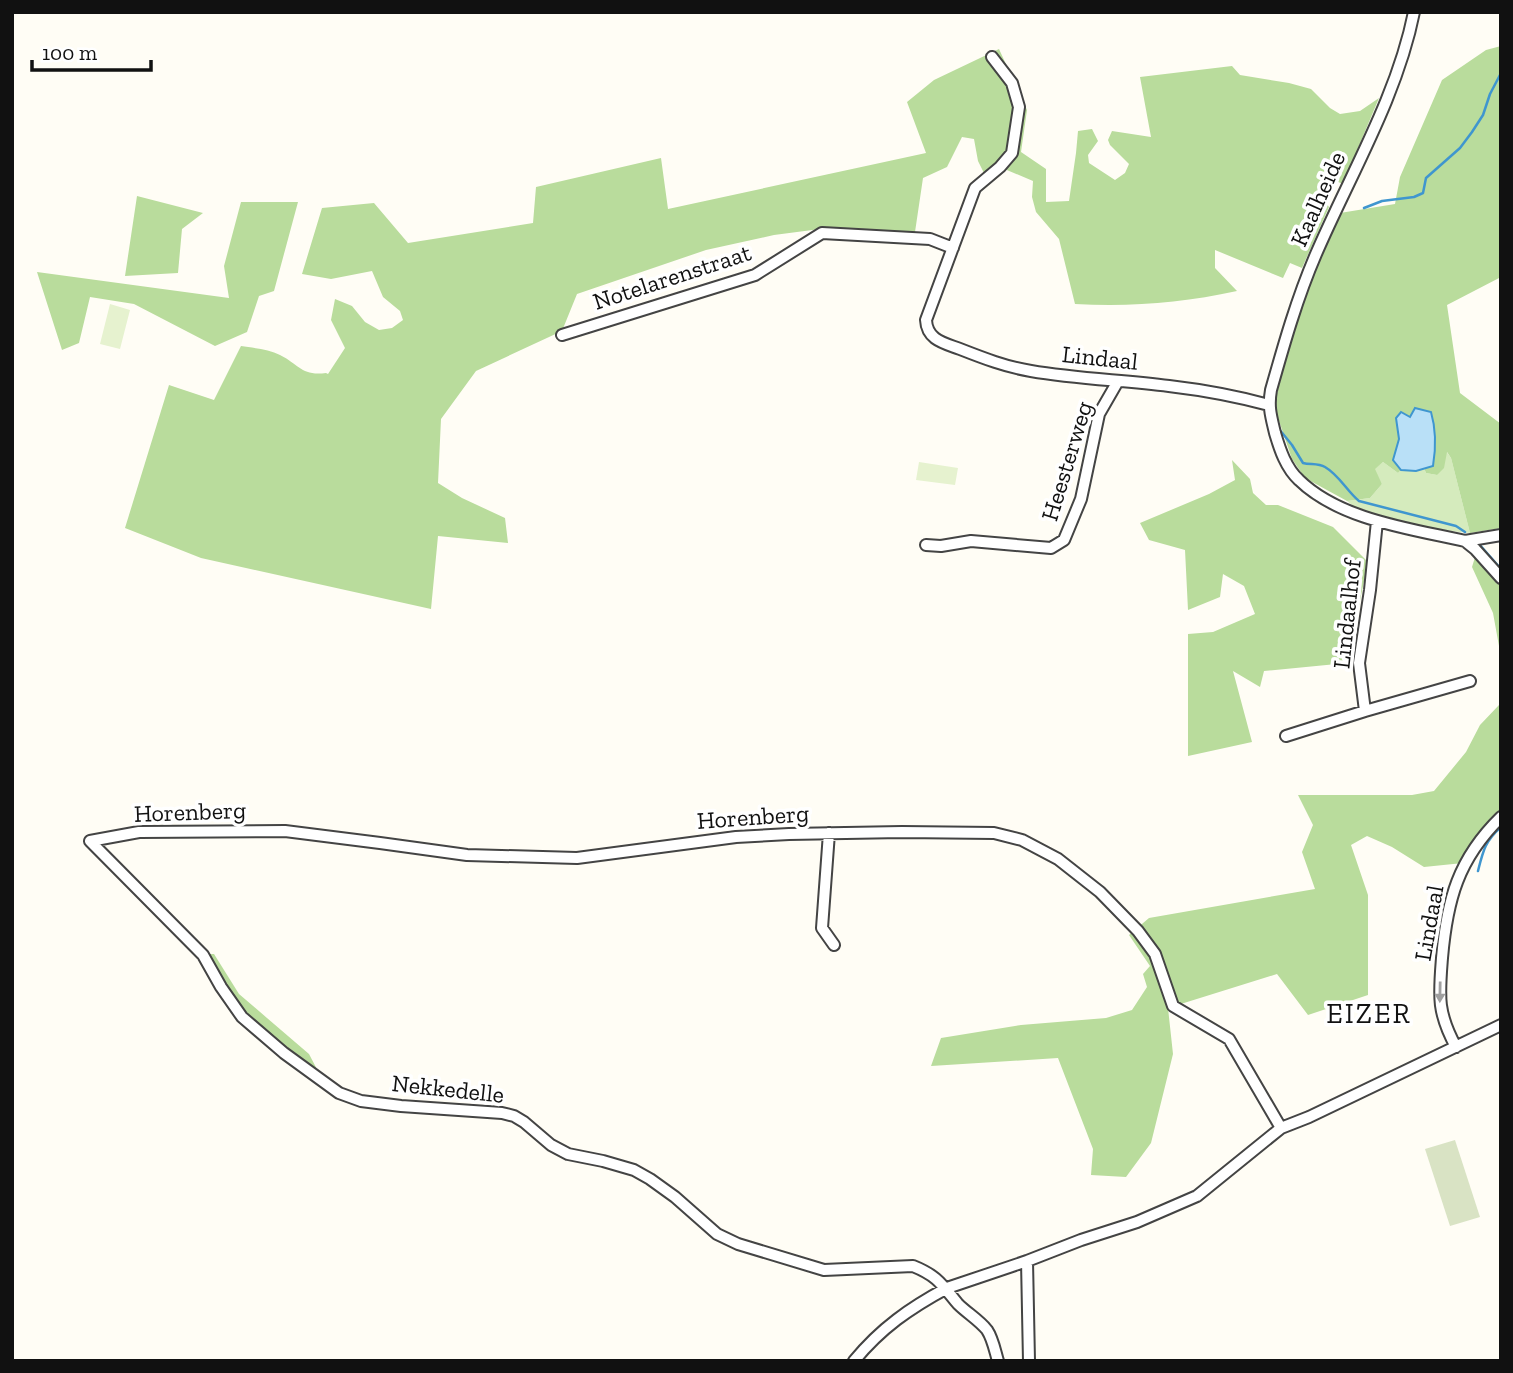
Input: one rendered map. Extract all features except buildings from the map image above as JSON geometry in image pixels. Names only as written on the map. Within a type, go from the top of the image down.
[{"type":"street","name":"Kaalheide","points":[[1269,405],[1298,297],[1395,82],[1414,12]]},
{"type":"street","name":"Lindaal","points":[[992,57],[1012,83],[1019,107],[1012,153],[975,188],[926,320],[933,337],[987,360],[1017,369],[1228,394],[1269,405]]},
{"type":"street","name":"Notelarenstraat","points":[[562,335],[755,275],[822,233],[930,239],[953,248]]},
{"type":"street","name":"Heesterweg","points":[[926,545],[941,546],[971,541],[1051,548],[1064,540],[1081,499],[1099,414],[1118,381]]},
{"type":"street","points":[[1269,405],[1285,461],[1297,479],[1333,503],[1377,521],[1465,541],[1501,535]]},
{"type":"street","name":"Lindaalhof","points":[[1365,711],[1359,663],[1377,521]]},
{"type":"street","points":[[1465,541],[1501,578]]},
{"type":"street","points":[[1286,736],[1470,681]]},
{"type":"street","name":"Lindaal","points":[[1456,1046],[1444,1021],[1439,998],[1447,917],[1457,879],[1470,854],[1501,817]]},
{"type":"street","name":"Horenberg","points":[[90,841],[139,832],[285,831],[467,855],[577,858],[736,836],[958,831],[994,833],[1023,840],[1058,859],[1100,892],[1138,931],[1155,954],[1173,1006],[1228,1039],[1281,1128]]},
{"type":"street","points":[[829,833],[822,928],[834,945]]},
{"type":"street","name":"Nekkedelle","points":[[90,841],[203,955],[242,1017],[285,1054],[339,1093],[361,1101],[514,1116],[551,1145],[568,1154],[634,1170],[650,1179],[717,1234],[738,1244],[824,1270],[913,1266],[925,1271],[947,1289],[986,1330],[998,1361]]},
{"type":"street","points":[[854,1361],[877,1335],[903,1314],[947,1289],[1137,1222],[1197,1196],[1281,1128],[1501,1025]]},
{"type":"street","points":[[1027,1261],[1029,1361]]},
{"type":"green space","points":[[1501,46],[1501,277],[1447,305],[1460,393],[1501,424],[1501,528],[1470,533],[1451,458],[1447,452],[1444,468],[1437,475],[1426,473],[1424,468],[1433,466],[1434,459],[1435,432],[1431,412],[1410,417],[1401,412],[1396,418],[1399,439],[1393,459],[1401,470],[1398,473],[1383,462],[1375,469],[1382,484],[1370,498],[1347,501],[1305,478],[1292,459],[1274,406],[1304,295],[1340,213],[1395,204],[1400,177],[1442,80],[1486,50]]},
{"type":"green space","points":[[999,49],[1027,110],[1021,152],[1046,169],[1046,202],[1069,201],[1078,131],[1092,129],[1098,141],[1088,155],[1089,163],[1115,180],[1125,173],[1129,164],[1108,140],[1112,131],[1151,137],[1140,77],[1232,66],[1240,75],[1311,89],[1340,114],[1360,111],[1379,98],[1343,184],[1331,179],[1320,181],[1320,194],[1329,207],[1302,268],[1290,263],[1283,278],[1215,250],[1215,268],[1237,291],[1156,303],[1075,304],[1059,239],[1036,212],[1032,197],[1033,181],[995,165],[985,175],[978,161],[974,139],[962,137],[947,167],[923,178],[915,232],[820,229],[774,235],[706,250],[577,294],[562,331],[476,371],[441,419],[438,483],[462,498],[505,518],[508,543],[438,536],[431,609],[201,558],[125,528],[169,385],[214,400],[241,346],[276,353],[311,373],[328,374],[345,348],[331,320],[335,299],[352,306],[365,322],[379,330],[392,328],[403,320],[400,311],[383,297],[372,271],[331,279],[302,274],[322,208],[374,203],[408,243],[533,223],[536,187],[661,158],[668,209],[926,153],[907,102],[934,80]]},
{"type":"green space","points":[[137,196],[203,213],[182,229],[178,273],[125,276]]},
{"type":"green space","points":[[241,202],[298,202],[274,291],[259,296],[247,332],[215,346],[134,304],[90,297],[79,343],[62,350],[37,272],[229,298],[224,266]]},
{"type":"green space","points":[[110,304],[130,310],[120,349],[100,344]]},
{"type":"green space","points":[[1446,451],[1451,458],[1470,533],[1387,519],[1347,501],[1370,498],[1382,484],[1374,469],[1383,462],[1398,473],[1401,470],[1416,471],[1424,468],[1426,473],[1437,475]]},
{"type":"green space","points":[[1232,460],[1250,479],[1253,493],[1266,505],[1278,505],[1333,527],[1368,562],[1347,663],[1264,671],[1260,687],[1233,671],[1252,742],[1188,756],[1188,634],[1213,632],[1255,614],[1244,586],[1223,574],[1220,597],[1188,610],[1185,550],[1149,540],[1140,523],[1235,480]]},
{"type":"green space","points":[[919,462],[958,468],[955,485],[916,480]]},
{"type":"green space","points":[[1476,554],[1501,581],[1501,813],[1463,863],[1424,867],[1392,847],[1367,836],[1351,845],[1368,895],[1368,995],[1308,1015],[1277,974],[1168,1008],[1173,1054],[1151,1143],[1126,1177],[1091,1175],[1093,1149],[1058,1058],[931,1066],[941,1038],[1021,1025],[1106,1018],[1132,1010],[1147,987],[1143,974],[1150,966],[1129,935],[1149,918],[1315,889],[1302,852],[1313,825],[1298,795],[1412,795],[1434,791],[1466,752],[1480,725],[1499,705],[1499,646],[1493,613],[1472,567]]},
{"type":"green space","points":[[207,954],[214,954],[239,994],[309,1054],[320,1075],[244,1014]]},
{"type":"green space","points":[[1455,1140],[1480,1217],[1450,1226],[1425,1149]]},
{"type":"water","points":[[1415,408],[1431,412],[1435,439],[1433,466],[1416,471],[1401,470],[1393,460],[1399,439],[1396,418],[1401,412],[1410,417]]},
{"type":"waterway","points":[[1364,208],[1382,201],[1414,197],[1423,193],[1426,178],[1460,148],[1472,132],[1483,115],[1501,73]]},
{"type":"waterway","points":[[1279,429],[1303,463],[1320,465],[1330,470],[1359,501],[1456,526],[1465,532]]},
{"type":"waterway","points":[[1479,544],[1501,569]]},
{"type":"waterway","points":[[1478,871],[1485,847],[1501,827]]},
{"type":"district","name":"EIZER","points":[[1369,1013]]}]
